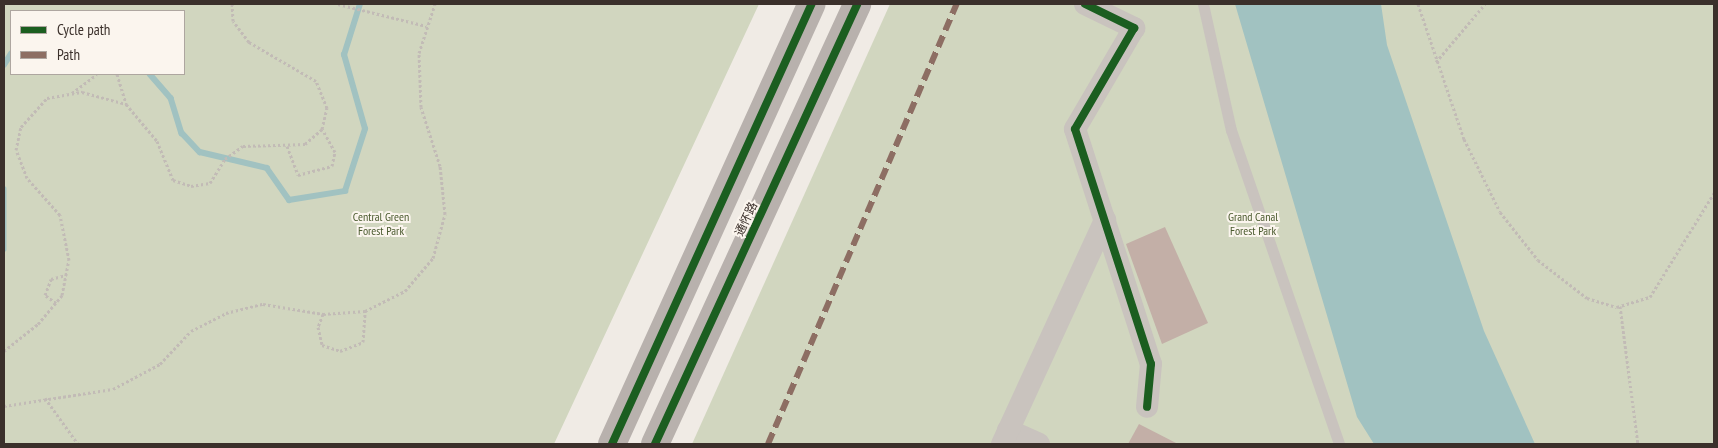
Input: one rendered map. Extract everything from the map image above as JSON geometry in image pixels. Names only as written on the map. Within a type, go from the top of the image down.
[{"type":"main road","points":[[612,444],[812,4]]},
{"type":"main road","name":"通怀路","points":[[656,444],[857,4]]},
{"type":"street","points":[[1085,4],[1134,28],[1075,129],[1151,364],[1147,407]]},
{"type":"street","points":[[1039,444],[1005,437],[1105,220]]},
{"type":"lane","points":[[1203,4],[1231,130],[1339,444]]},
{"type":"path","points":[[117,75],[126,104],[157,141],[173,180],[191,186],[210,183],[225,159],[243,146],[305,144],[322,129],[327,108],[316,81],[249,42],[233,20],[232,4]]},
{"type":"path","points":[[338,4],[426,26]]},
{"type":"path","points":[[4,406],[45,398],[113,389],[160,364],[192,331],[226,313],[263,304],[323,314],[365,311],[405,291],[433,258],[444,214],[440,166],[421,108],[418,53],[435,4]]},
{"type":"path","points":[[1418,4],[1436,62],[1464,139],[1500,212],[1538,260],[1587,298],[1620,306],[1650,297],[1714,193]]},
{"type":"path","points":[[1436,62],[1485,4]]},
{"type":"path","points":[[72,94],[96,75]]},
{"type":"path","points":[[4,351],[38,324],[56,303],[69,260],[60,215],[27,178],[16,150],[20,127],[47,98],[82,92],[126,104]]},
{"type":"path","points":[[287,146],[298,175],[332,166],[335,152],[322,129]]},
{"type":"path","points":[[56,303],[45,295],[51,279],[66,275]]},
{"type":"path","points":[[1620,306],[1638,444]]},
{"type":"path","points":[[323,314],[318,327],[322,345],[340,351],[363,342],[365,311]]},
{"type":"path","points":[[45,398],[78,444]]},
{"type":"green space","name":"Central Green Forest Park","points":[[4,4],[759,4],[554,444],[4,444]]},
{"type":"green space","name":"Grand Canal Forest Park","points":[[890,4],[1714,4],[1714,444],[692,444]]},
{"type":"water","points":[[1235,4],[1381,4],[1387,45],[1484,331],[1535,444],[1374,444],[1357,417]]},
{"type":"building","points":[[1165,227],[1208,323],[1162,344],[1126,244]]},
{"type":"building","points":[[1139,424],[1178,444],[1128,444]]},
{"type":"waterway","points":[[151,75],[171,98],[182,133],[200,152],[267,168],[289,200],[345,191],[365,129],[344,55],[360,4]]},
{"type":"waterway","points":[[4,65],[10,56]]},
{"type":"waterway","points":[[4,189],[4,249]]},
{"type":"marked path","points":[[768,444],[957,4]]},
{"type":"cycle path","points":[[612,444],[812,4]]},
{"type":"cycle path","points":[[655,444],[857,4]]},
{"type":"cycle path","points":[[1085,4],[1134,28],[1075,129],[1151,364],[1147,407]]}]
